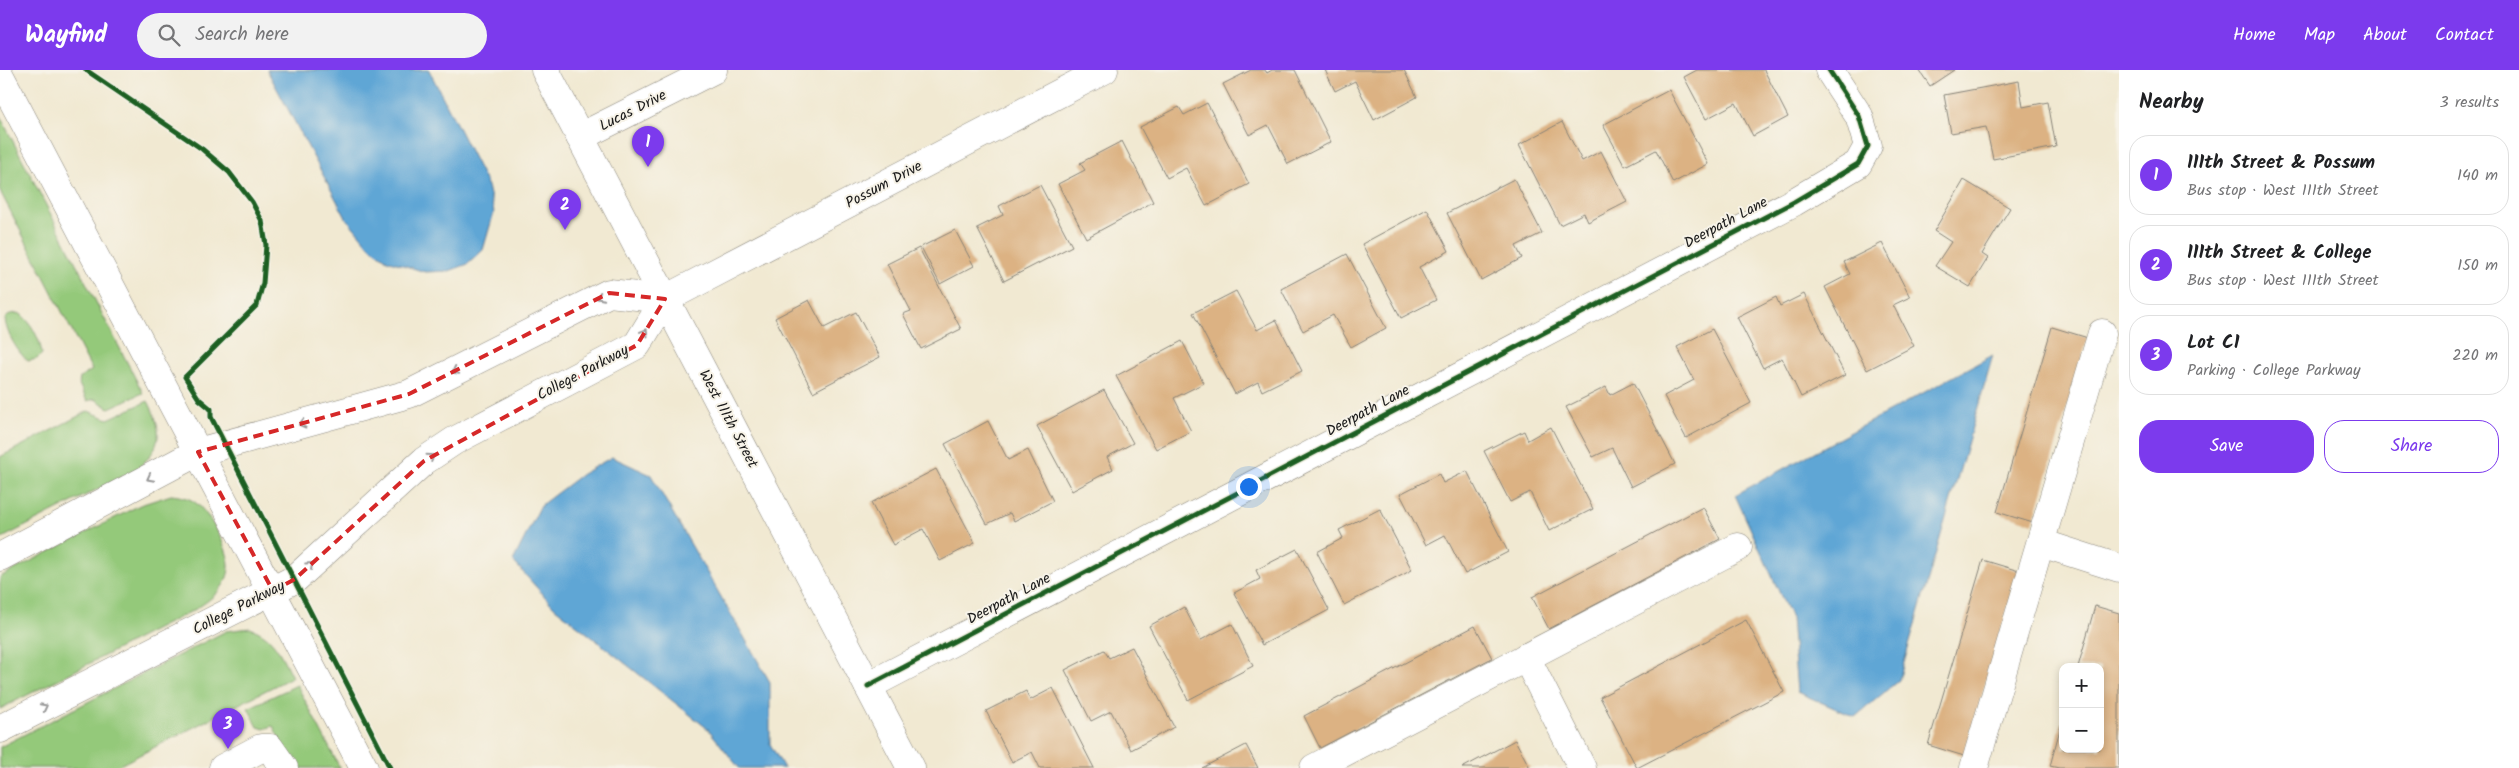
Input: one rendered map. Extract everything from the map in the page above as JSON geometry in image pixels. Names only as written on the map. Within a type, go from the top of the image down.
[{"type":"street","name":"West 111th Street","points":[[545,70],[911,768]]},
{"type":"street","name":"Lucas Drive","points":[[580,137],[712,70]]},
{"type":"street","name":"Possum Drive","points":[[665,299],[1104,70]]},
{"type":"street","name":"Deerpath Lane","points":[[868,686],[1822,187],[1858,164],[1868,146],[1858,116],[1829,70]]},
{"type":"street","points":[[0,76],[273,591],[364,768]]},
{"type":"street","points":[[0,557],[198,452],[409,394],[609,293],[665,299]]},
{"type":"street","name":"College Parkway","points":[[0,729],[295,579],[424,461],[454,441],[637,345],[665,299]]},
{"type":"street","points":[[1974,768],[2102,333]]},
{"type":"street","points":[[2041,543],[2119,568]]},
{"type":"street","points":[[1314,768],[1738,547]]},
{"type":"street","points":[[1526,657],[1582,768]]},
{"type":"street","points":[[223,768],[261,748],[270,748],[284,768]]},
{"type":"highlighted area","points":[[609,293],[665,299],[637,345],[424,461],[295,579],[273,591],[198,452],[409,394]]},
{"type":"green space","points":[[0,116],[143,393],[109,408],[95,399],[87,401],[79,384],[80,378],[92,370],[0,191]]},
{"type":"green space","points":[[19,313],[31,326],[37,337],[42,354],[37,359],[28,361],[20,353],[8,330],[5,319],[10,314]]},
{"type":"green space","points":[[148,401],[156,421],[158,438],[152,453],[146,461],[137,469],[0,539],[0,457],[88,411],[108,419]]},
{"type":"green space","points":[[171,495],[181,496],[196,503],[207,515],[218,532],[226,551],[229,567],[222,587],[212,598],[194,610],[0,709],[0,577],[140,505]]},
{"type":"green space","points":[[250,628],[271,641],[292,677],[114,768],[0,768],[0,747],[226,631]]},
{"type":"green space","points":[[297,685],[340,768],[294,768],[273,726],[264,729],[258,727],[248,708]]},
{"type":"water","points":[[267,70],[429,70],[488,186],[494,212],[483,250],[468,264],[449,271],[425,272],[387,260],[370,247],[346,218]]},
{"type":"water","points":[[1993,355],[1899,680],[1855,717],[1797,692],[1791,618],[1735,495]]},
{"type":"water","points":[[612,457],[651,475],[770,682],[770,744],[784,768],[739,768],[708,729],[554,607],[513,561],[541,505],[582,474]]},
{"type":"building","points":[[1251,70],[1265,70],[1267,73],[1272,70],[1295,70],[1331,142],[1288,164],[1268,125],[1249,135],[1223,84]]},
{"type":"building","points":[[1325,70],[1404,70],[1417,97],[1374,120],[1355,81],[1335,91]]},
{"type":"building","points":[[1697,70],[1764,70],[1788,117],[1753,136],[1736,103],[1706,119],[1684,77]]},
{"type":"building","points":[[1919,70],[1954,70],[1930,86]]},
{"type":"building","points":[[2019,81],[2023,107],[2048,102],[2056,147],[1993,159],[1986,127],[1951,133],[1944,95]]},
{"type":"building","points":[[1669,90],[1708,164],[1673,183],[1656,150],[1625,166],[1603,125]]},
{"type":"building","points":[[1207,103],[1249,184],[1206,206],[1186,168],[1167,178],[1140,127],[1179,107],[1184,115]]},
{"type":"building","points":[[1562,122],[1582,161],[1601,151],[1627,202],[1588,222],[1584,213],[1560,225],[1519,145]]},
{"type":"building","points":[[1122,141],[1153,202],[1086,238],[1058,184],[1085,170],[1080,163]]},
{"type":"building","points":[[1514,179],[1542,233],[1516,246],[1522,258],[1481,280],[1447,213]]},
{"type":"building","points":[[1964,180],[2010,208],[1982,254],[1988,258],[1970,287],[1935,266],[1951,242],[1934,231]]},
{"type":"building","points":[[1040,185],[1072,246],[1004,281],[977,228],[1003,215],[999,206]]},
{"type":"building","points":[[1427,209],[1449,251],[1419,267],[1436,300],[1401,318],[1362,244]]},
{"type":"building","points":[[955,230],[974,266],[940,284],[921,247]]},
{"type":"building","points":[[1882,243],[1910,297],[1893,305],[1914,346],[1867,370],[1825,287],[1850,274],[1844,262]]},
{"type":"building","points":[[919,248],[961,329],[921,349],[903,314],[911,311],[887,264]]},
{"type":"building","points":[[1347,254],[1386,328],[1351,347],[1333,315],[1303,331],[1281,289]]},
{"type":"building","points":[[1236,291],[1257,330],[1276,320],[1302,371],[1262,391],[1258,382],[1235,394],[1193,313]]},
{"type":"building","points":[[1804,294],[1845,375],[1801,397],[1782,358],[1763,368],[1737,317],[1776,297],[1780,306]]},
{"type":"building","points":[[809,300],[824,328],[856,312],[880,357],[813,392],[775,318]]},
{"type":"building","points":[[2052,327],[2088,338],[2033,523],[1997,512]]},
{"type":"building","points":[[1712,329],[1751,403],[1686,438],[1664,396],[1694,380],[1677,347]]},
{"type":"building","points":[[1182,341],[1204,383],[1174,398],[1191,431],[1156,449],[1116,376]]},
{"type":"building","points":[[1633,383],[1675,464],[1631,487],[1612,448],[1593,457],[1566,407],[1606,387],[1610,395]]},
{"type":"building","points":[[1104,390],[1133,443],[1107,457],[1113,469],[1072,491],[1037,426]]},
{"type":"building","points":[[988,421],[1008,460],[1028,450],[1053,501],[1014,521],[1010,513],[987,524],[945,444]]},
{"type":"building","points":[[1551,427],[1593,509],[1549,531],[1530,492],[1510,502],[1484,451],[1524,431],[1528,440]]},
{"type":"building","points":[[936,469],[975,543],[940,561],[923,529],[893,545],[871,503]]},
{"type":"building","points":[[1467,471],[1508,552],[1465,574],[1445,535],[1426,545],[1400,494],[1439,474],[1443,483]]},
{"type":"building","points":[[1703,507],[1720,539],[1549,629],[1532,597]]},
{"type":"building","points":[[1380,509],[1412,570],[1344,605],[1317,552],[1343,538],[1339,530]]},
{"type":"building","points":[[1297,549],[1329,610],[1262,645],[1234,593],[1260,579],[1256,570]]},
{"type":"building","points":[[1983,560],[2019,571],[1964,756],[1928,745]]},
{"type":"building","points":[[2095,606],[2119,613],[2119,768],[2059,768],[2050,766],[2059,733],[2059,753],[2104,753],[2104,663],[2079,663]]},
{"type":"building","points":[[1184,607],[1201,640],[1232,624],[1253,666],[1188,700],[1149,626]]},
{"type":"building","points":[[1746,620],[1784,692],[1637,768],[1600,697]]},
{"type":"building","points":[[1475,626],[1492,658],[1320,748],[1304,716]]},
{"type":"building","points":[[1132,647],[1174,727],[1131,750],[1111,711],[1091,721],[1065,670],[1104,650],[1109,658]]},
{"type":"building","points":[[1053,688],[1094,768],[1040,768],[1032,752],[1012,762],[986,711],[1026,691],[1030,700]]},
{"type":"building","points":[[1515,740],[1530,768],[1462,768]]},
{"type":"building","points":[[1246,745],[1258,768],[1202,768]]},
{"type":"cycle path","points":[[86,70],[202,149],[229,172],[252,202],[262,221],[266,245],[263,283],[257,305],[185,377],[199,399],[211,409],[211,417],[390,768]]},
{"type":"cycle path","points":[[868,686],[1794,202],[1858,164],[1868,146],[1859,116],[1829,70]]},
{"type":"place","name":"111th Street & Possum","points":[[648,167]]},
{"type":"place","name":"111th Street & College","points":[[565,230]]},
{"type":"place","name":"Lot C1","points":[[228,749]]}]
